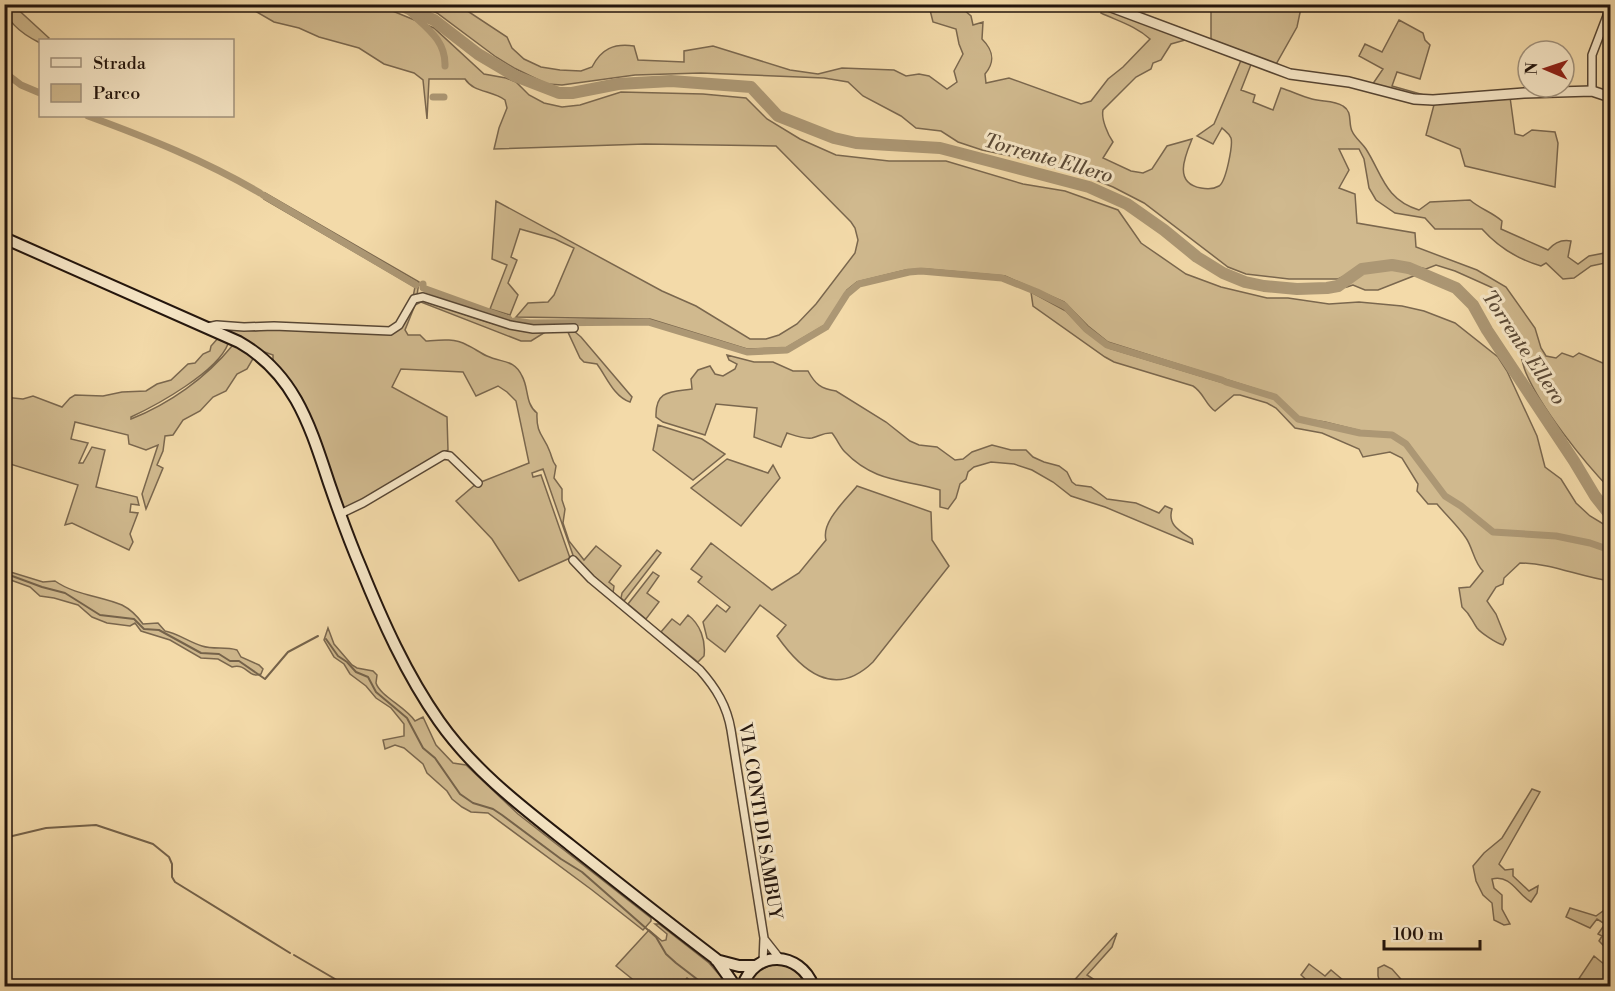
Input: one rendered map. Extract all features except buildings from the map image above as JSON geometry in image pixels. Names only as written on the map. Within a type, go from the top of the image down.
[{"type":"main road","points":[[4,238],[249,347],[277,372],[292,391],[305,415],[340,514],[388,631],[426,702],[452,739],[514,801],[716,960],[735,987]]},
{"type":"main road","points":[[716,960],[739,966],[780,959],[800,967],[810,978],[813,987]]},
{"type":"main road","points":[[742,987],[748,974],[760,964]]},
{"type":"street","points":[[1103,4],[1290,74],[1306,78],[1349,82],[1414,99],[1433,100],[1524,93],[1592,91],[1611,97]]},
{"type":"street","points":[[1592,91],[1592,55],[1611,8]]},
{"type":"street","points":[[207,327],[217,325],[268,326],[387,331],[399,325],[414,299],[426,297],[510,326],[543,329],[574,328]]},
{"type":"street","points":[[340,514],[386,490],[444,455],[450,456],[478,483]]},
{"type":"street","name":"VIA CONTI DI SAMBUY","points":[[573,560],[591,579],[700,670],[723,703],[732,730],[764,938],[760,964]]},
{"type":"street","name":"VIA CONTI DI SAMBUY","points":[[764,938],[780,959]]},
{"type":"green space","points":[[4,5],[13,5],[49,38],[39,39],[39,42],[23,33],[8,18]]},
{"type":"green space","points":[[245,5],[378,5],[434,28],[484,74],[516,82],[529,95],[544,103],[562,107],[580,105],[621,92],[703,94],[746,98],[767,119],[800,139],[836,155],[889,161],[946,161],[1023,184],[1065,191],[1118,210],[1141,243],[1186,274],[1221,287],[1267,298],[1288,298],[1329,304],[1359,302],[1402,306],[1424,311],[1455,323],[1498,357],[1507,371],[1537,436],[1545,467],[1561,479],[1576,503],[1590,516],[1610,528],[1610,548],[1590,541],[1554,534],[1494,531],[1445,494],[1408,443],[1392,433],[1361,431],[1300,418],[1275,395],[1108,342],[1064,302],[1005,276],[926,269],[906,270],[857,282],[847,290],[825,325],[786,348],[747,349],[650,319],[516,317],[528,303],[548,302],[554,295],[574,248],[555,239],[520,229],[511,257],[517,260],[508,283],[518,295],[510,315],[490,309],[507,265],[492,259],[496,201],[662,291],[696,306],[750,339],[766,339],[779,335],[797,324],[816,304],[855,253],[858,240],[851,222],[776,146],[645,144],[494,149],[507,108],[505,100],[500,97],[473,87],[465,79],[429,79],[427,119],[423,80],[414,73],[384,64],[359,48],[274,22]]},
{"type":"green space","points":[[419,5],[447,5],[463,8],[507,37],[512,48],[524,59],[541,67],[581,71],[592,67],[604,52],[620,45],[634,46],[638,60],[684,62],[684,51],[713,46],[790,70],[818,74],[842,68],[894,70],[906,76],[919,74],[929,76],[947,89],[957,82],[954,71],[963,54],[956,29],[933,22],[930,10],[902,8],[900,5],[964,5],[964,10],[971,16],[973,25],[983,22],[982,39],[989,47],[992,56],[991,65],[985,74],[986,83],[1009,78],[1081,104],[1091,101],[1108,79],[1150,39],[1133,27],[1101,13],[1102,7],[1189,39],[1171,44],[1161,60],[1153,63],[1151,69],[1136,77],[1103,110],[1105,127],[1113,142],[1103,158],[1131,171],[1143,173],[1152,169],[1167,146],[1192,139],[1184,161],[1184,175],[1192,185],[1205,189],[1217,187],[1222,183],[1231,148],[1231,138],[1222,128],[1213,144],[1197,136],[1214,124],[1242,58],[1252,62],[1241,90],[1255,95],[1253,102],[1273,110],[1281,88],[1312,99],[1336,103],[1346,108],[1353,134],[1366,149],[1392,193],[1408,206],[1419,210],[1430,202],[1470,200],[1502,221],[1501,229],[1548,250],[1558,242],[1571,241],[1568,257],[1578,264],[1589,256],[1610,252],[1610,262],[1591,266],[1574,278],[1563,279],[1546,263],[1541,266],[1509,252],[1482,229],[1435,229],[1425,218],[1395,213],[1376,200],[1369,188],[1364,159],[1359,149],[1339,149],[1349,170],[1339,188],[1355,194],[1357,223],[1415,233],[1416,247],[1477,270],[1506,287],[1535,328],[1546,356],[1556,358],[1562,353],[1573,357],[1579,353],[1610,366],[1610,489],[1564,434],[1533,387],[1524,368],[1514,328],[1497,304],[1493,288],[1455,271],[1436,265],[1426,269],[1401,263],[1370,264],[1338,279],[1289,279],[1246,274],[1228,267],[1144,203],[1113,187],[1088,177],[1025,159],[982,150],[958,142],[941,131],[916,128],[901,116],[863,96],[848,82],[824,78],[701,73],[635,75],[562,85],[547,84],[496,57],[437,13]]},
{"type":"green space","points":[[1211,5],[1305,5],[1301,8],[1297,27],[1275,66],[1134,11],[1211,40]]},
{"type":"green space","points":[[1399,20],[1423,33],[1430,45],[1420,79],[1397,72],[1392,86],[1431,97],[1421,97],[1372,85],[1383,69],[1359,56],[1365,44],[1382,52]]},
{"type":"green space","points":[[1510,97],[1515,134],[1523,136],[1532,130],[1555,132],[1558,143],[1555,187],[1465,166],[1460,149],[1426,135],[1435,101]]},
{"type":"green space","points":[[265,193],[419,282],[417,295],[413,297],[415,287],[264,199]]},
{"type":"green space","points":[[1395,269],[1416,275],[1378,290],[1365,290],[1353,285],[1347,287],[1358,275]]},
{"type":"green space","points":[[1031,292],[1066,311],[1085,331],[1109,348],[1273,398],[1300,421],[1359,434],[1392,437],[1405,445],[1445,497],[1482,526],[1495,533],[1556,537],[1610,551],[1610,581],[1543,565],[1520,563],[1504,578],[1503,584],[1496,587],[1487,601],[1496,614],[1506,639],[1503,645],[1479,630],[1462,607],[1459,588],[1470,587],[1483,571],[1468,542],[1437,504],[1428,504],[1417,491],[1418,484],[1402,458],[1390,452],[1363,457],[1359,449],[1322,433],[1295,428],[1276,408],[1240,395],[1234,395],[1215,411],[1193,386],[1114,362],[1105,357],[1033,306]]},
{"type":"green space","points":[[422,299],[499,325],[547,331],[531,341],[521,341],[421,302],[415,305],[405,330],[408,335],[420,335],[426,341],[457,341],[487,356],[511,364],[519,371],[529,401],[537,413],[539,431],[556,466],[554,478],[562,489],[565,509],[563,523],[569,541],[584,560],[596,546],[621,566],[609,582],[614,586],[613,593],[590,575],[574,558],[543,469],[532,473],[533,477],[541,475],[570,558],[519,581],[492,539],[456,501],[476,484],[529,463],[516,401],[507,392],[498,386],[476,396],[463,372],[401,369],[392,387],[447,417],[448,450],[363,500],[343,509],[302,398],[273,362],[273,355],[259,350],[221,328],[255,331],[271,328],[317,332],[388,333],[414,302]]},
{"type":"green space","points":[[567,330],[581,337],[632,397],[630,402],[619,396],[597,364],[584,362],[580,358]]},
{"type":"green space","points":[[219,337],[228,344],[212,366],[170,396],[131,417],[131,419],[159,406],[186,389],[211,369],[232,346],[254,357],[247,369],[237,374],[226,391],[213,397],[200,411],[183,420],[173,435],[165,436],[163,451],[157,465],[163,468],[146,509],[142,494],[158,445],[146,450],[129,444],[128,435],[75,422],[71,439],[88,443],[79,463],[83,463],[92,447],[105,450],[96,487],[137,497],[139,505],[131,504],[130,512],[138,513],[130,534],[133,542],[129,550],[72,523],[65,525],[78,485],[10,464],[5,438],[4,397],[23,399],[33,396],[62,407],[75,395],[103,396],[146,391],[157,384],[171,380],[188,364],[195,363],[203,354],[210,351],[211,346]]},
{"type":"green space","points":[[727,355],[754,362],[773,362],[793,371],[808,371],[819,385],[836,391],[886,422],[910,441],[919,445],[937,447],[955,460],[963,459],[972,452],[992,445],[1011,450],[1026,450],[1033,457],[1059,466],[1067,472],[1076,485],[1091,487],[1107,499],[1136,503],[1159,513],[1165,506],[1172,509],[1173,523],[1192,539],[1193,544],[1105,507],[1071,496],[1032,470],[1014,464],[991,462],[974,467],[960,484],[956,498],[948,509],[940,507],[940,490],[890,479],[867,469],[845,452],[832,433],[809,438],[787,433],[781,447],[754,437],[757,408],[716,404],[705,435],[663,422],[656,417],[656,408],[661,397],[671,392],[692,389],[691,379],[698,370],[710,366],[715,374],[723,376],[735,369],[737,364],[729,360]]},
{"type":"green space","points":[[658,425],[702,439],[725,454],[693,480],[653,450]]},
{"type":"green space","points":[[727,459],[768,473],[773,465],[780,478],[741,526],[691,488]]},
{"type":"green space","points":[[857,486],[931,512],[932,540],[949,566],[873,662],[859,673],[845,679],[819,676],[797,660],[786,648],[777,636],[786,625],[760,605],[725,652],[707,638],[703,622],[717,605],[726,612],[730,607],[698,582],[702,577],[691,569],[711,543],[772,590],[799,573],[826,540],[825,533],[831,519]]},
{"type":"green space","points":[[657,550],[661,553],[624,601],[621,598],[622,593]]},
{"type":"green space","points":[[4,570],[43,582],[55,581],[79,592],[122,605],[134,613],[143,624],[158,623],[165,631],[202,646],[237,650],[241,657],[263,669],[261,674],[257,675],[241,667],[232,667],[218,659],[201,658],[170,640],[141,631],[135,623],[130,626],[107,623],[92,617],[78,605],[40,596],[30,587],[5,578]]},
{"type":"green space","points":[[653,572],[659,576],[647,593],[659,602],[646,619],[628,604]]},
{"type":"green space","points":[[688,615],[696,623],[703,638],[704,656],[698,662],[661,632],[672,619],[680,625]]},
{"type":"green space","points":[[328,628],[334,644],[352,665],[373,671],[377,675],[378,688],[415,721],[423,717],[436,745],[453,763],[466,765],[518,814],[651,918],[643,930],[488,813],[471,812],[462,807],[427,773],[423,764],[404,748],[395,745],[385,749],[383,740],[404,736],[404,724],[391,708],[376,698],[366,686],[350,674],[344,664],[334,657],[324,640]]},
{"type":"green space","points":[[1532,789],[1540,792],[1499,864],[1505,870],[1513,869],[1513,876],[1529,891],[1538,886],[1537,893],[1531,902],[1504,879],[1492,879],[1494,888],[1502,895],[1502,909],[1510,924],[1504,925],[1494,920],[1492,903],[1483,895],[1476,881],[1473,866],[1502,838]]},
{"type":"green space","points":[[1570,908],[1596,916],[1603,911],[1610,913],[1610,936],[1603,945],[1599,941],[1602,936],[1598,934],[1605,924],[1597,919],[1590,928],[1566,917]]},
{"type":"green space","points":[[655,924],[659,924],[709,963],[729,986],[697,986],[687,978],[680,986],[641,986],[616,966],[649,930],[662,941],[666,940],[667,934]]},
{"type":"green space","points":[[1117,933],[1112,947],[1087,975],[1104,986],[1091,986],[1083,979],[1076,986],[1069,986]]},
{"type":"green space","points":[[1594,956],[1610,969],[1610,986],[1574,986]]},
{"type":"green space","points":[[777,964],[796,971],[808,986],[748,986],[759,971]]},
{"type":"green space","points":[[1309,964],[1325,976],[1331,970],[1350,986],[1311,986],[1301,975]]},
{"type":"green space","points":[[1384,965],[1392,969],[1407,986],[1381,986],[1378,968]]},
{"type":"waterway","name":"Torrente Ellero","points":[[398,4],[434,20],[478,54],[515,76],[559,93],[572,93],[618,84],[671,81],[751,87],[778,116],[834,138],[856,143],[940,148],[1089,187],[1127,204],[1197,257],[1223,273],[1245,282],[1297,289],[1327,288],[1338,286],[1362,269],[1392,265],[1409,268],[1456,288],[1473,305],[1595,496],[1610,515]]},
{"type":"waterway","points":[[406,8],[438,40],[445,66]]},
{"type":"waterway","points":[[4,72],[21,85],[39,93]]},
{"type":"waterway","points":[[433,97],[444,97]]},
{"type":"waterway","points":[[91,117],[176,151],[260,193]]},
{"type":"waterway","points":[[263,195],[416,285]]},
{"type":"waterway","points":[[515,321],[530,323],[648,322],[747,352],[787,350],[826,327],[847,294],[859,284],[921,271],[1002,278],[1065,306],[1086,329],[1107,345],[1222,380]]},
{"type":"waterway","points":[[423,284],[423,288],[509,319]]},
{"type":"waterway","points":[[1226,382],[1275,397],[1298,419],[1360,433],[1392,435],[1406,444],[1445,496],[1493,532],[1556,536],[1610,550]]},
{"type":"waterway","points":[[4,573],[65,593],[100,615],[134,619],[144,629],[159,630],[201,653],[219,654],[230,661],[239,661],[265,679],[288,652],[318,636]]},
{"type":"waterway","points":[[326,639],[338,656],[356,672],[368,677],[376,692],[407,718],[423,748],[435,758],[460,794],[473,803],[493,809],[582,872],[656,937],[666,954],[706,986]]},
{"type":"waterway","points":[[4,838],[46,828],[96,825],[153,844],[169,857],[175,882],[290,953]]},
{"type":"waterway","points":[[294,955],[347,986]]}]
